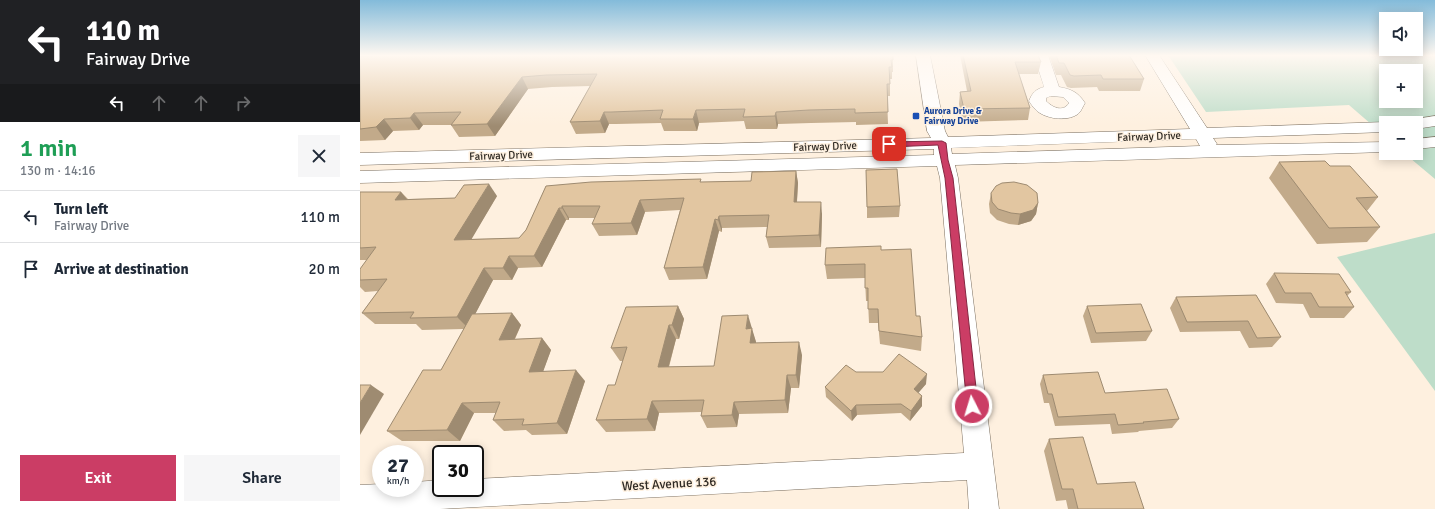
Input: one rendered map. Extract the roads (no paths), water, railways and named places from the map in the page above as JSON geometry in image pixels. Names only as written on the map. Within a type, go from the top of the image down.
[{"type":"street","points":[[928,79],[936,131],[943,151],[950,184],[978,466],[984,509]]},
{"type":"street","points":[[1049,79],[1053,91]]},
{"type":"street","points":[[1167,79],[1212,151]]},
{"type":"street","points":[[1053,91],[1066,93],[1072,96],[1075,100],[1076,107],[1073,110],[1062,113],[1044,109],[1037,102],[1037,99],[1042,93],[1053,91]]},
{"type":"street","points":[[1044,109],[1043,115],[1052,139]]},
{"type":"street","points":[[1423,123],[1435,121]]},
{"type":"street","name":"Fairway Drive","points":[[360,177],[465,174],[943,151],[1052,139],[1202,135],[1379,127]]},
{"type":"street","points":[[1423,143],[1435,142]]},
{"type":"street","name":"Fairway Drive","points":[[360,159],[478,156],[943,151],[1212,151],[1379,147]]},
{"type":"street","points":[[465,174],[478,156]]},
{"type":"street","name":"West Avenue 136","points":[[360,500],[978,466]]},
{"type":"place","name":"Aurora Drive & Fairway Drive","points":[[916,116]]}]
